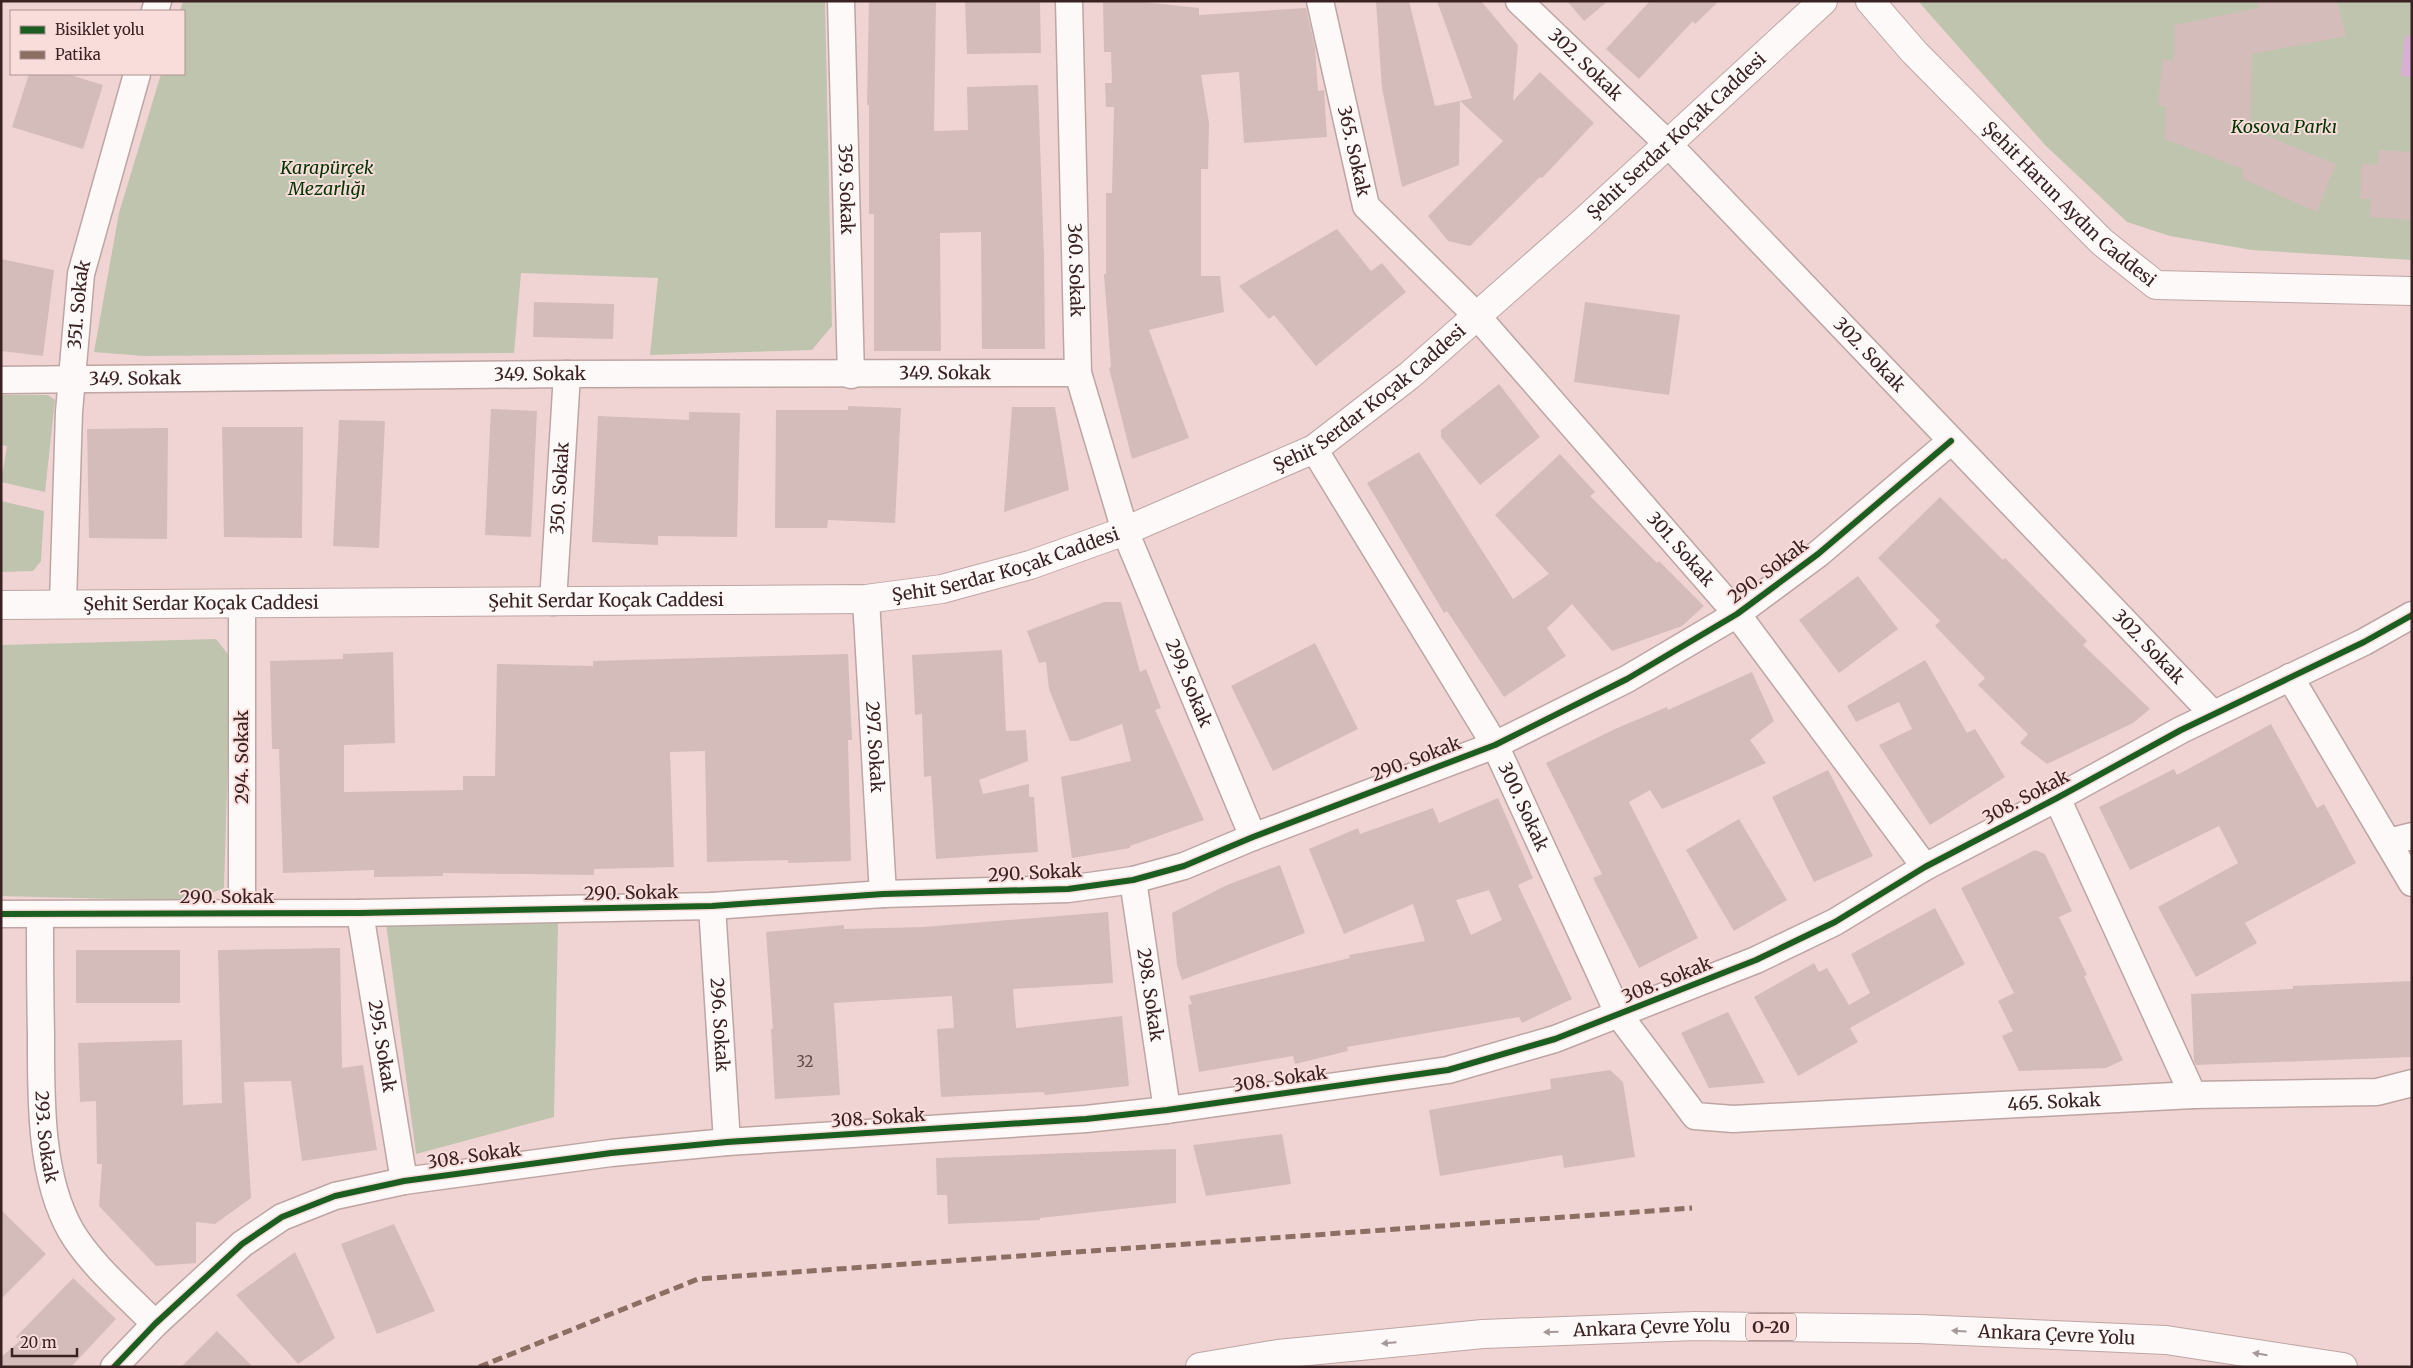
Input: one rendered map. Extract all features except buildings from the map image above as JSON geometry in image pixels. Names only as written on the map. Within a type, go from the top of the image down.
[{"type":"main road","name":"Şehit Serdar Koçak Caddesi","points":[[1,605],[62,603],[866,599],[942,589],[980,580],[1126,531],[1314,449],[1410,375],[1668,144],[1823,1]]},
{"type":"main road","name":"Şehit Harun Aydın Caddesi","points":[[1870,1],[1914,52],[2102,242],[2156,285],[2412,291]]},
{"type":"main road","name":"Ankara Çevre Yolu","points":[[1200,1367],[1278,1354],[1483,1334],[1696,1326],[1919,1329],[2166,1340],[2343,1367]]},
{"type":"street","name":"359. Sokak","points":[[842,1],[851,375]]},
{"type":"street","name":"360. Sokak","points":[[1069,1],[1078,373],[1126,531]]},
{"type":"street","name":"365. Sokak","points":[[1320,1],[1366,206],[1477,316]]},
{"type":"street","name":"302. Sokak","points":[[1519,1],[1668,144],[2213,714]]},
{"type":"street","name":"351. Sokak","points":[[62,603],[72,379],[82,274],[137,75]]},
{"type":"street","name":"301. Sokak","points":[[1477,316],[1737,614],[1925,867]]},
{"type":"street","name":"349. Sokak","points":[[1,380],[567,374],[851,375],[1078,373]]},
{"type":"street","name":"350. Sokak","points":[[553,602],[567,374]]},
{"type":"street","name":"290. Sokak","points":[[1,914],[360,913],[712,906],[882,894],[1068,889],[1133,880],[1184,866],[1253,837],[1495,745],[1626,679],[1737,614],[1818,554],[1951,441]]},
{"type":"street","name":"300. Sokak","points":[[1314,449],[1495,745],[1619,1015],[1695,1116]]},
{"type":"street","name":"299. Sokak","points":[[1126,531],[1253,837]]},
{"type":"street","name":"297. Sokak","points":[[866,599],[882,894]]},
{"type":"street","name":"294. Sokak","points":[[242,603],[242,912]]},
{"type":"street","name":"308. Sokak","points":[[114,1367],[155,1324],[242,1244],[282,1217],[335,1196],[404,1181],[611,1153],[727,1142],[1086,1119],[1167,1110],[1448,1070],[1555,1039],[1765,956],[1834,922],[1925,867],[2181,730],[2364,642],[2412,615]]},
{"type":"street","points":[[2290,677],[2400,839],[2412,883]]},
{"type":"street","points":[[2057,798],[2193,1095]]},
{"type":"street","name":"298. Sokak","points":[[1133,880],[1167,1110]]},
{"type":"street","name":"296. Sokak","points":[[712,906],[727,1142]]},
{"type":"street","name":"295. Sokak","points":[[360,913],[404,1181]]},
{"type":"street","name":"293. Sokak","points":[[40,915],[42,1109],[47,1154],[56,1198],[71,1231],[89,1256],[155,1324]]},
{"type":"street","name":"465. Sokak","points":[[1695,1116],[1733,1119],[2193,1095],[2377,1092],[2412,1083]]},
{"type":"green space","name":"Karapürçek Mezarlığı","points":[[183,1],[825,1],[832,326],[812,350],[650,355],[658,278],[521,273],[514,353],[144,356],[94,352],[119,213],[161,75],[185,75],[185,10],[180,10]]},
{"type":"green space","name":"Kosova Parkı","points":[[1918,1],[2412,1],[2412,260],[2252,250],[2170,236],[2127,222],[2046,146]]},
{"type":"green space","points":[[1,395],[48,395],[55,400],[45,492],[1,482],[7,446],[1,445]]},
{"type":"green space","points":[[1,501],[44,511],[41,561],[33,571],[1,572]]},
{"type":"green space","points":[[216,639],[231,658],[224,888],[192,901],[1,896],[1,645]]},
{"type":"green space","points":[[386,923],[558,923],[554,1117],[416,1154]]},
{"type":"shaded area","points":[[2405,36],[2412,36],[2412,77],[2401,76]]},
{"type":"marked path","points":[[479,1367],[698,1279],[1692,1208]]},
{"type":"cycle path","points":[[1,914],[360,913],[712,906],[883,894],[1068,889],[1133,880],[1184,866],[1253,837],[1495,745],[1627,679],[1737,614],[1818,554],[1951,441]]},
{"type":"cycle path","points":[[114,1367],[155,1324],[242,1244],[282,1217],[335,1196],[404,1181],[611,1153],[727,1142],[1086,1119],[1167,1110],[1448,1070],[1555,1039],[1756,960],[1835,922],[1925,867],[2181,730],[2364,642],[2412,615]]}]
